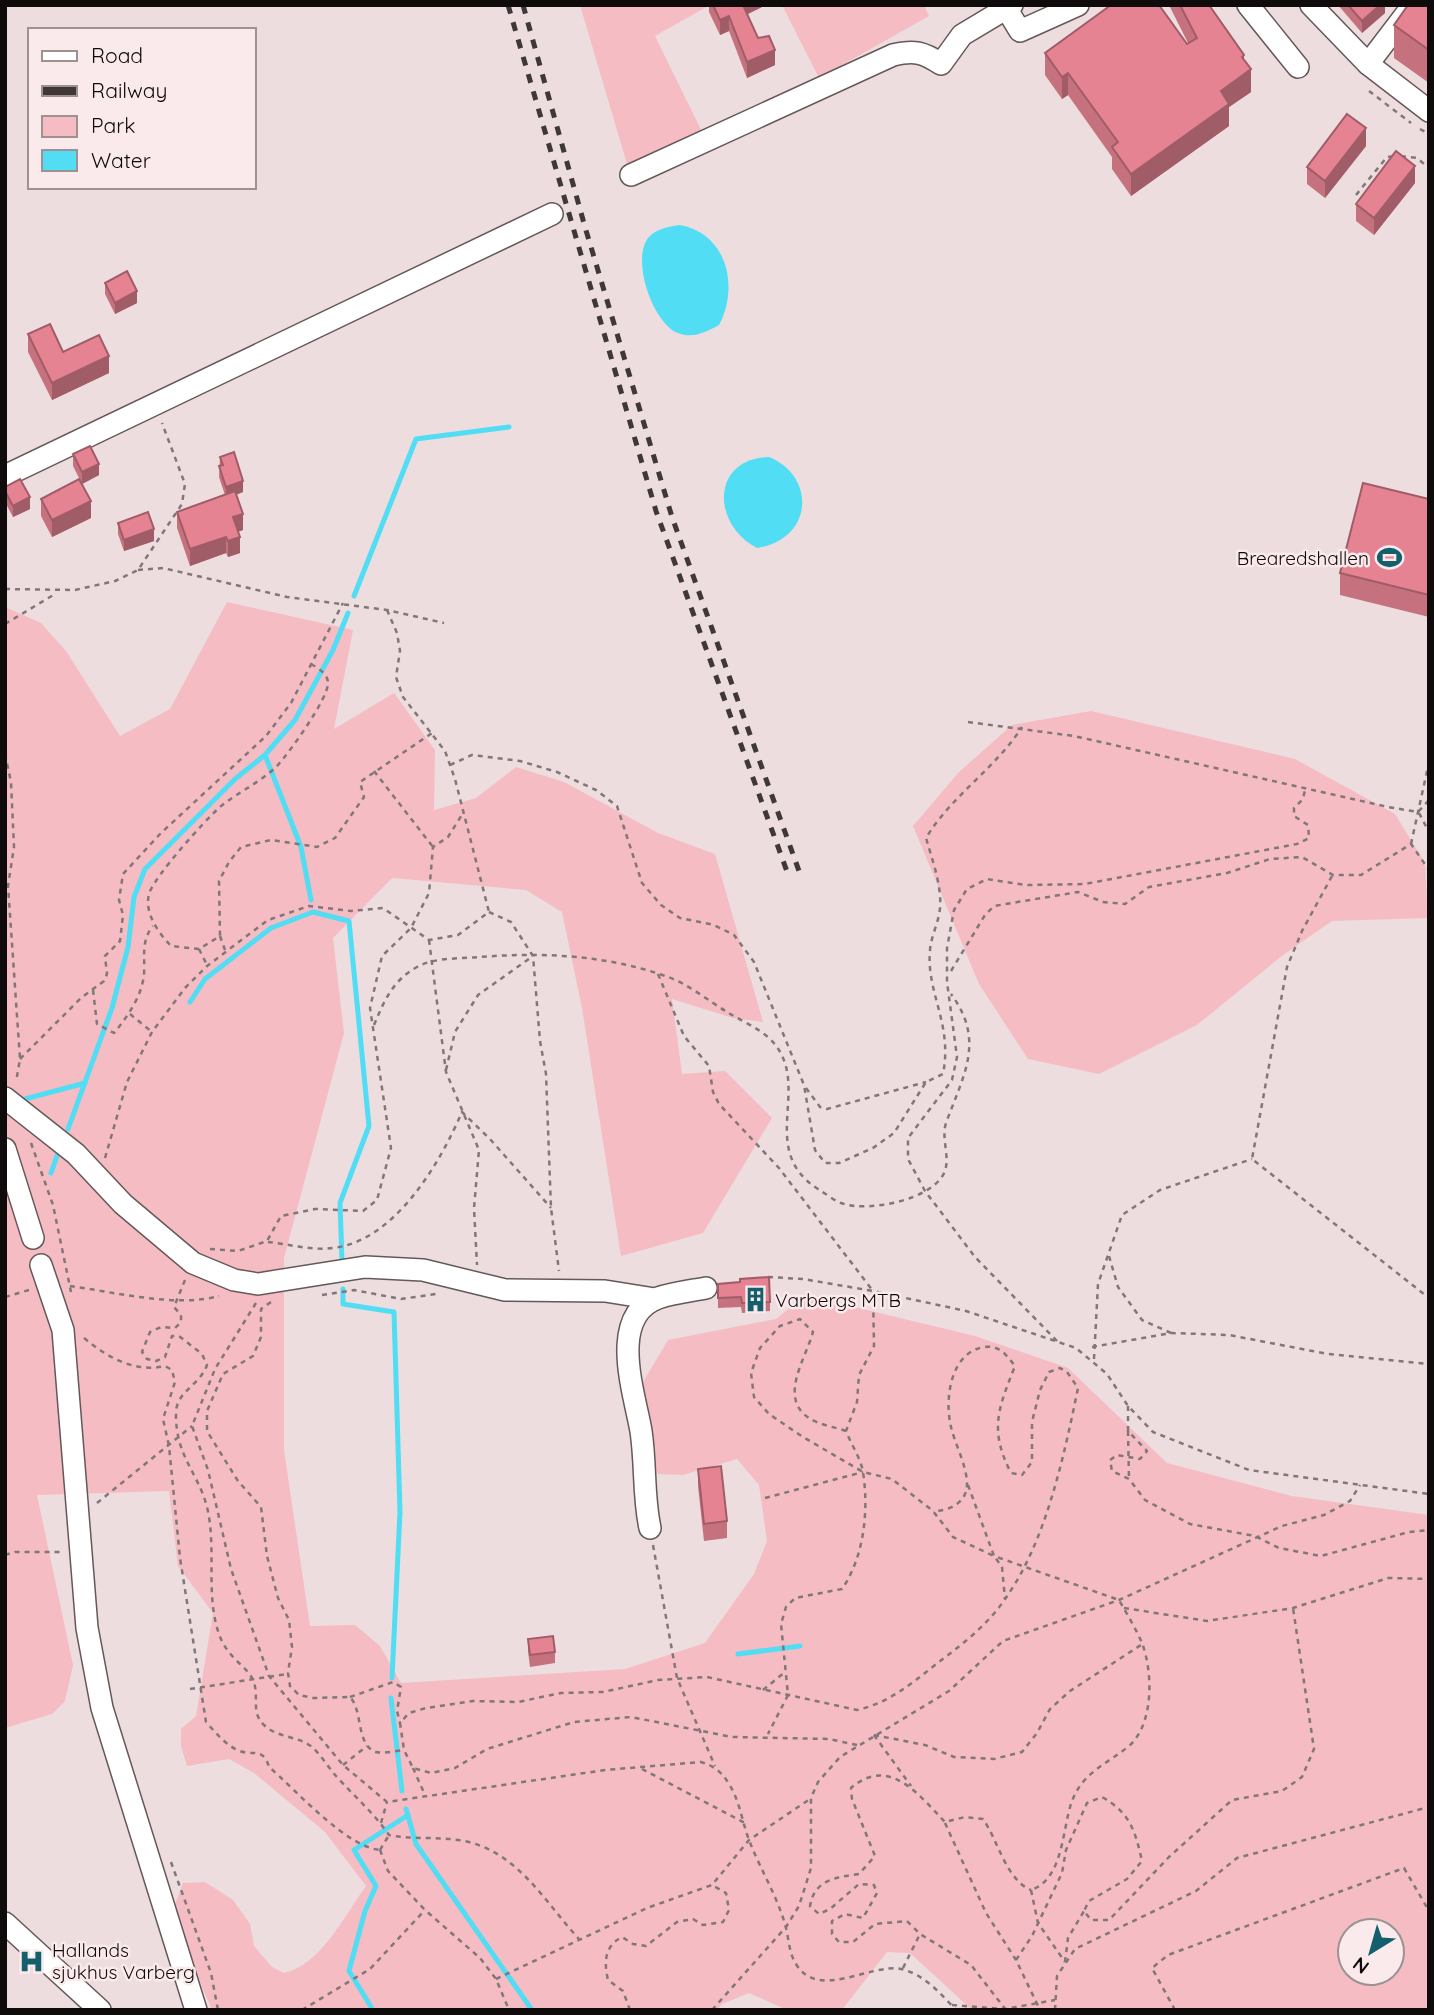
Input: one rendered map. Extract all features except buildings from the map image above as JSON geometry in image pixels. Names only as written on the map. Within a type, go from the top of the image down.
[{"type":"street","points":[[631,175],[893,55],[912,51],[924,53],[941,64],[962,34],[997,9],[1020,31],[1078,5]]},
{"type":"street","points":[[1248,5],[1298,67]]},
{"type":"street","points":[[1311,5],[1368,64],[1429,111]]},
{"type":"street","points":[[1368,64],[1413,5]]},
{"type":"street","points":[[5,476],[551,214]]},
{"type":"street","points":[[9,1100],[76,1154],[123,1204],[193,1263],[234,1280],[258,1284],[365,1267],[423,1270],[505,1290],[605,1291],[655,1298],[706,1287]]},
{"type":"street","points":[[5,1149],[33,1238]]},
{"type":"street","points":[[44,1275],[63,1330],[88,1628],[102,1708],[196,2010]]},
{"type":"street","points":[[650,1528],[643,1500],[641,1432],[631,1395],[627,1349],[631,1326],[638,1314],[655,1298]]},
{"type":"street","points":[[5,1923],[100,2010]]},
{"type":"path","points":[[1356,195],[1387,157],[1417,158],[1429,168]]},
{"type":"path","points":[[138,570],[182,504],[185,484],[154,403]]},
{"type":"path","points":[[5,589],[58,592],[116,581],[138,570],[163,568],[287,597],[387,610],[444,623]]},
{"type":"path","points":[[5,624],[31,605],[58,592]]},
{"type":"path","points":[[20,1059],[104,981],[107,974],[106,956],[120,941],[123,915],[119,900],[123,874],[218,779],[266,736],[291,702],[343,603]]},
{"type":"path","points":[[387,610],[397,633],[400,652],[396,677],[403,697],[432,733],[450,765],[489,912]]},
{"type":"path","points":[[93,989],[97,1024],[114,1033],[130,1014],[144,976],[144,948],[153,926],[148,896],[157,878],[219,808],[277,766],[324,696],[328,683],[325,674],[311,664]]},
{"type":"path","points":[[968,722],[1022,727],[1222,767],[1304,790],[1418,812]]},
{"type":"path","points":[[804,1085],[820,1107],[827,1108],[926,1082],[943,1074],[947,1053],[930,950],[940,905],[926,838],[942,812],[1011,744],[1022,727]]},
{"type":"path","points":[[225,951],[220,936],[219,881],[241,847],[271,840],[317,847],[335,838],[364,797],[360,782],[432,733]]},
{"type":"path","points":[[5,754],[11,782],[14,847],[8,886],[20,1059],[9,1100]]},
{"type":"path","points":[[450,765],[472,755],[520,761],[557,772],[596,790],[617,806],[642,883],[661,905],[680,918],[715,925],[734,935],[754,962],[804,1085],[815,1150],[825,1163],[839,1163],[873,1148],[894,1133],[926,1082]]},
{"type":"path","points":[[949,973],[985,915],[994,906],[1078,892],[1103,902],[1125,904],[1149,887],[1227,873],[1270,859],[1302,857],[1333,875],[1361,875],[1411,844],[1429,762]]},
{"type":"path","points":[[267,1241],[281,1216],[315,1209],[363,1211],[377,1200],[391,1148],[370,1008],[382,956],[411,928],[429,893],[433,847],[374,771]]},
{"type":"path","points":[[1057,1341],[975,1257],[925,1191],[908,1159],[908,1138],[952,1080],[957,1057],[951,995],[947,982],[947,948],[954,910],[967,889],[987,879],[1025,885],[1085,884],[1297,844],[1309,838],[1308,825],[1293,816],[1294,808],[1303,799],[1304,790]]},
{"type":"path","points":[[1418,812],[1429,800]]},
{"type":"path","points":[[1418,812],[1429,832]]},
{"type":"path","points":[[433,847],[448,836],[463,813]]},
{"type":"path","points":[[1411,844],[1429,870]]},
{"type":"path","points":[[1252,1159],[1287,967],[1302,931],[1333,875]]},
{"type":"path","points":[[99,1178],[127,1082],[152,1032],[207,966],[268,920],[309,906],[351,911],[383,908],[429,940],[458,935],[489,912]]},
{"type":"path","points":[[489,912],[511,922],[533,956],[540,1041],[546,1074],[551,1208],[562,1292]]},
{"type":"path","points":[[153,926],[172,946],[200,949],[220,936]]},
{"type":"path","points":[[429,940],[446,1072],[479,1150],[474,1208],[478,1283]]},
{"type":"path","points":[[200,949],[207,966]]},
{"type":"path","points":[[373,1028],[386,997],[400,979],[432,961],[533,956],[599,959],[670,977],[768,1038],[786,1065],[787,1141],[791,1163],[810,1184],[841,1203],[878,1208],[925,1191],[941,1179],[946,1168],[945,1127],[963,1084],[970,1053],[967,1024],[951,995]]},
{"type":"path","points":[[446,1072],[455,1031],[478,995],[533,956]]},
{"type":"path","points":[[658,974],[684,1036],[709,1066],[713,1092],[719,1104],[779,1168],[873,1291],[874,1346],[859,1375],[857,1402],[846,1432],[863,1472],[863,1539],[855,1571],[842,1589],[795,1598],[786,1607],[781,1624],[788,1695],[767,1736]]},
{"type":"path","points":[[130,1014],[152,1032]]},
{"type":"path","points":[[462,1112],[490,1139],[551,1208]]},
{"type":"path","points":[[462,1112],[448,1146],[409,1203],[366,1237],[334,1248],[267,1241],[238,1251],[209,1249],[193,1263],[175,1300],[174,1307],[181,1315],[181,1322],[175,1328],[161,1327],[150,1332],[142,1352],[148,1359],[156,1361],[165,1357],[172,1336],[179,1336],[202,1354],[207,1365],[196,1385],[181,1395],[176,1409],[178,1438],[187,1467],[206,1506],[212,1544],[212,1596],[219,1634],[229,1656],[253,1679],[257,1697],[255,1711],[263,1725],[311,1745],[389,1835],[406,1838],[421,1836],[486,1847],[512,1861],[579,1939]]},
{"type":"path","points":[[27,1132],[53,1205],[72,1296]]},
{"type":"path","points":[[1094,1360],[1092,1347],[1098,1284],[1122,1214],[1160,1190],[1252,1159]]},
{"type":"path","points":[[1252,1159],[1429,1298]]},
{"type":"path","points":[[1109,1254],[1118,1287],[1142,1320],[1171,1333]]},
{"type":"path","points":[[5,1297],[44,1275],[71,1286],[175,1300],[205,1300],[258,1284],[256,1304],[215,1369],[192,1426],[108,1496],[79,1514]]},
{"type":"path","points":[[758,1279],[803,1279],[966,1311],[1076,1348],[1094,1360],[1128,1406],[1153,1432],[1249,1470],[1429,1494]]},
{"type":"path","points":[[318,1294],[349,1291]]},
{"type":"path","points":[[282,1299],[261,1309],[261,1338],[253,1356],[223,1374],[207,1411],[207,1431],[215,1448],[261,1507],[267,1556],[278,1598],[289,1620],[292,1647],[288,1674],[290,1686],[299,1695],[329,1699],[350,1697],[393,1682],[401,1687],[397,1710],[402,1750],[425,1795]]},
{"type":"path","points":[[846,1432],[808,1418],[796,1404],[793,1383],[806,1358],[813,1332],[800,1319],[780,1326],[760,1348],[751,1373],[754,1397],[769,1415],[863,1472],[892,1479],[933,1511],[953,1537],[993,1556],[1119,1600],[1143,1644],[1149,1691],[1146,1717],[1131,1744],[1085,1777],[1073,1800],[1050,1875],[1040,1888],[1031,1891],[1023,1887],[1014,1876],[983,1819],[965,1817],[945,1822]]},
{"type":"path","points":[[1092,1347],[1171,1333],[1229,1335],[1328,1354],[1429,1364]]},
{"type":"path","points":[[83,1337],[127,1364],[146,1370],[165,1366],[172,1370],[175,1382],[163,1419],[169,1446],[180,1558],[206,1722],[221,1739],[240,1751],[261,1752],[266,1756],[269,1767],[352,1839],[369,1849],[380,1850]]},
{"type":"path","points":[[400,1723],[409,1713],[426,1708],[474,1701],[518,1702],[561,1693],[603,1692],[677,1678],[707,1677],[857,1710],[880,1705],[970,1638],[1005,1599],[1023,1567],[1062,1461],[1078,1388],[1068,1372],[1060,1368],[1049,1372],[1044,1379],[1032,1422],[1032,1462],[1022,1475],[1011,1473],[1001,1453],[995,1427],[1015,1366],[1004,1351],[990,1346],[975,1348],[959,1361],[950,1386],[950,1423],[993,1556],[1002,1567],[1005,1599]]},
{"type":"path","points":[[1128,1406],[1129,1479]]},
{"type":"path","points":[[192,1426],[208,1471],[231,1569],[269,1676],[343,1765],[387,1802]]},
{"type":"path","points":[[1128,1431],[1147,1451],[1140,1459],[1117,1455],[1110,1460],[1112,1471],[1129,1479],[1145,1500],[1190,1524],[1255,1536],[1279,1548],[1321,1556],[1409,1532],[1429,1530]]},
{"type":"path","points":[[765,1498],[863,1472]]},
{"type":"path","points":[[933,1511],[946,1511],[961,1501],[968,1485]]},
{"type":"path","points":[[496,1979],[647,1908],[712,1885],[749,1840],[810,1798],[829,1767],[857,1745],[949,1690],[1003,1640],[1119,1600],[1255,1536],[1342,1508],[1356,1494],[1360,1485]]},
{"type":"path","points":[[650,1528],[677,1678],[715,1766],[730,1785],[749,1840],[786,1927],[796,1964],[804,1973],[817,1979],[848,1978],[889,1968],[902,1969],[920,1977],[956,2010]]},
{"type":"path","points":[[5,1555],[15,1552],[82,1553]]},
{"type":"path","points":[[1124,1608],[1207,1621],[1293,1608],[1388,1578],[1429,1579]]},
{"type":"path","points":[[1084,1911],[1091,1920],[1109,1920],[1169,1857],[1232,1800],[1282,1791],[1302,1777],[1314,1749],[1293,1608]]},
{"type":"path","points":[[874,1735],[925,1745],[954,1757],[994,1759],[1022,1752],[1037,1733],[1050,1709],[1070,1691],[1143,1644]]},
{"type":"path","points":[[763,1690],[785,1672]]},
{"type":"path","points":[[190,1689],[288,1674]]},
{"type":"path","points":[[350,1697],[357,1703],[368,1746],[375,1752],[402,1750]]},
{"type":"path","points":[[413,1768],[432,1773],[455,1768],[487,1749],[574,1722],[631,1717],[732,1737],[829,1739],[857,1745]]},
{"type":"path","points":[[874,1735],[912,1787],[945,1822],[986,1913],[1016,1960],[1040,2004],[1040,2010]]},
{"type":"path","points":[[343,1765],[368,1746]]},
{"type":"path","points":[[387,1802],[640,1768],[701,1762],[715,1766]]},
{"type":"path","points":[[640,1768],[744,1823]]},
{"type":"path","points":[[912,1787],[879,1775],[864,1777],[852,1788],[852,1799],[875,1856],[859,1874],[830,1878],[812,1894],[810,1906],[819,1914],[830,1909],[859,1884],[874,1885],[877,1893],[863,1918],[845,1914],[832,1921],[832,1934],[839,1942],[853,1942],[875,1924],[907,1921],[920,1934],[971,1965],[1006,2009]]},
{"type":"path","points":[[1016,1960],[1038,1923],[1062,1872],[1066,1850],[1087,1803],[1102,1797],[1122,1808],[1137,1838],[1142,1861],[1127,1880],[1089,1901],[1068,1938],[1065,1962]]},
{"type":"path","points":[[712,2010],[786,1927],[799,1906],[811,1868],[810,1798]]},
{"type":"path","points":[[381,1824],[387,1802]]},
{"type":"path","points":[[1055,2010],[1057,1976],[1075,1949],[1196,1891],[1237,1858],[1251,1852],[1289,1845],[1429,1807]]},
{"type":"path","points":[[380,1850],[389,1835]]},
{"type":"path","points":[[380,1850],[388,1871],[425,1910],[480,1958],[496,1979],[509,2010]]},
{"type":"path","points":[[1175,2010],[1152,1968],[1168,1955],[1404,1868],[1429,1912]]},
{"type":"path","points":[[630,2010],[623,1991],[608,1980],[604,1962],[613,1942],[622,1937],[633,1944],[646,1946],[677,1922],[693,1919],[703,1925],[723,1922],[729,1910],[726,1894],[712,1885]]},
{"type":"path","points":[[1031,1891],[1038,1923],[1065,1962]]},
{"type":"path","points":[[302,2010],[370,1969],[425,1910]]},
{"type":"path","points":[[902,1969],[920,1934]]},
{"type":"path","points":[[952,2005],[1006,2009],[1055,2000]]},
{"type":"green space","points":[[580,5],[710,5],[655,36],[703,134],[627,164]]},
{"type":"green space","points":[[782,5],[924,5],[929,16],[819,78]]},
{"type":"green space","points":[[227,602],[353,630],[334,729],[394,693],[435,750],[434,810],[476,798],[516,767],[564,782],[658,833],[715,854],[763,1022],[733,1018],[672,999],[682,1074],[725,1071],[772,1118],[703,1233],[621,1256],[582,1008],[562,912],[526,890],[392,878],[333,938],[344,1033],[284,1258],[284,1450],[310,1626],[355,1625],[380,1646],[401,1683],[625,1669],[705,1643],[754,1574],[767,1541],[759,1485],[737,1459],[683,1475],[658,1474],[646,1446],[640,1387],[668,1340],[776,1319],[797,1302],[813,1297],[975,1336],[1068,1368],[1167,1463],[1292,1496],[1429,1515],[1429,2010],[972,2010],[910,1953],[887,1952],[842,2010],[787,2010],[749,1993],[722,2004],[717,2010],[212,2010],[171,1915],[183,1883],[205,1882],[233,1900],[250,1924],[254,1946],[272,1967],[284,1973],[297,1968],[320,1950],[366,1886],[325,1832],[254,1773],[229,1759],[187,1766],[181,1746],[181,1729],[196,1716],[213,1613],[178,1566],[169,1491],[37,1495],[73,1665],[65,1701],[52,1714],[5,1728],[5,607],[41,623],[66,651],[120,736],[170,709]]},
{"type":"green space","points":[[1091,711],[1295,759],[1395,814],[1425,863],[1428,918],[1332,921],[1283,955],[1197,1025],[1099,1074],[1028,1059],[979,984],[913,826],[959,772],[1012,725]]},
{"type":"water","points":[[679,225],[708,238],[718,249],[728,278],[725,310],[719,325],[694,335],[678,333],[660,317],[647,290],[643,274],[644,247],[649,237],[659,230]]},
{"type":"water","points":[[769,457],[784,466],[795,478],[801,492],[802,506],[790,533],[776,542],[757,548],[742,538],[732,524],[725,510],[724,495],[727,481],[736,469],[750,461]]},
{"type":"waterway","points":[[354,596],[416,439],[509,427]]},
{"type":"waterway","points":[[68,1129],[112,1008],[128,947],[134,897],[145,869],[235,779],[265,755],[295,720],[333,650],[348,613]]},
{"type":"waterway","points":[[265,755],[301,847],[311,900]]},
{"type":"waterway","points":[[190,1002],[205,979],[271,928],[313,912],[349,921],[369,1126],[340,1203],[342,1261]]},
{"type":"waterway","points":[[25,1099],[85,1083]]},
{"type":"waterway","points":[[51,1173],[58,1153]]},
{"type":"waterway","points":[[343,1289],[343,1304],[394,1312],[400,1512],[392,1678]]},
{"type":"waterway","points":[[738,1654],[800,1646]]},
{"type":"waterway","points":[[391,1698],[402,1791]]},
{"type":"waterway","points":[[406,1809],[416,1844],[532,2010]]},
{"type":"waterway","points":[[373,2010],[349,1971],[365,1911],[376,1886],[354,1850],[408,1815]]},
{"type":"railway","points":[[508,5],[656,511],[789,877]]},
{"type":"railway","points":[[523,5],[585,227],[672,517],[799,871]]},
{"type":"place","name":"Brearedshallen","points":[[1389,558]]},
{"type":"place","name":"Varbergs MTB","points":[[755,1300]]},
{"type":"place","name":"Hallands sjukhus Varberg","points":[[32,1961]]}]
